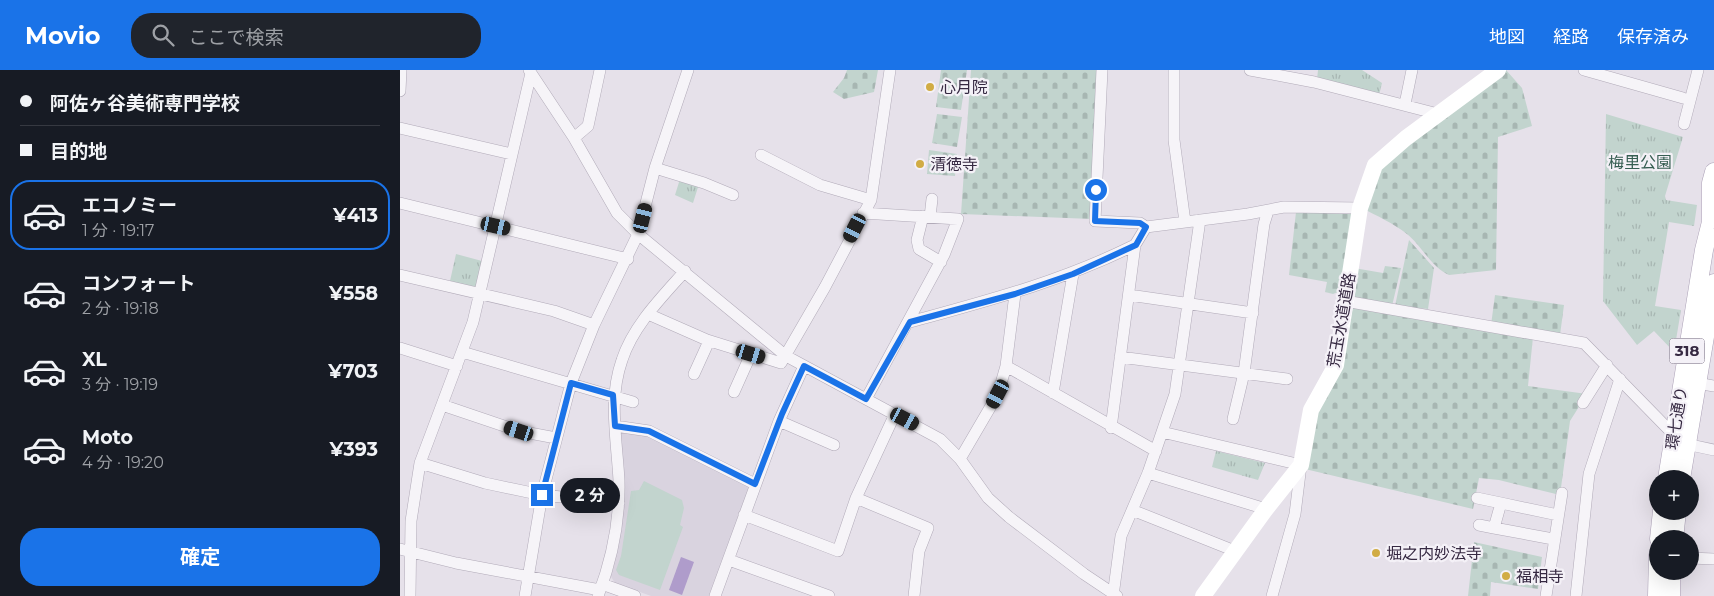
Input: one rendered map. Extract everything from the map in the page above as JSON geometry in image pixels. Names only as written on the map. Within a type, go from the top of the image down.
[{"type":"main road","name":"荒玉水道道路","points":[[1203,596],[1301,464],[1311,410],[1336,365],[1360,208],[1375,165],[1386,153],[1498,70]]},
{"type":"main road","name":"環七通り","points":[[1681,470],[1680,439],[1712,217],[1711,183],[1714,172]]},
{"type":"main road","name":"環七通り","points":[[1669,470],[1680,439],[1705,385],[1714,283]]},
{"type":"main road","points":[[1657,580],[1657,596]]},
{"type":"main road","points":[[1671,580],[1672,596]]},
{"type":"street","points":[[400,91],[401,70]]},
{"type":"street","points":[[574,138],[588,126],[600,70]]},
{"type":"street","points":[[525,596],[542,495],[571,383],[594,325],[628,259],[638,234],[655,168],[688,70]]},
{"type":"street","points":[[648,314],[709,341],[781,363],[825,287],[871,200],[890,70]]},
{"type":"street","points":[[1102,70],[1095,221],[1140,223],[1146,227],[1268,211],[1284,207],[1360,208]]},
{"type":"street","points":[[1174,70],[1174,140],[1185,222]]},
{"type":"street","points":[[1250,70],[1406,104],[1438,114]]},
{"type":"street","points":[[1406,104],[1412,70]]},
{"type":"street","points":[[1584,70],[1683,98]]},
{"type":"street","points":[[1684,124],[1698,70]]},
{"type":"street","points":[[410,596],[404,550],[420,463],[462,352],[480,293],[530,72],[543,82],[617,213],[638,234],[786,356],[940,439],[960,459],[988,498],[1009,517],[1114,595],[1119,543],[1148,473],[1175,394],[1200,220]]},
{"type":"street","points":[[400,128],[511,154]]},
{"type":"street","points":[[761,155],[820,185],[871,200]]},
{"type":"street","points":[[655,168],[704,183],[733,195]]},
{"type":"street","points":[[932,199],[917,240],[919,249],[941,262]]},
{"type":"street","points":[[400,203],[628,259]]},
{"type":"street","points":[[1233,419],[1244,373],[1268,211]]},
{"type":"street","points":[[863,213],[958,219],[941,262],[910,322],[866,399]]},
{"type":"street","points":[[1111,428],[1136,245],[1146,227]]},
{"type":"street","points":[[910,322],[1015,294],[1073,274],[1136,245]]},
{"type":"street","points":[[600,590],[612,553],[618,503],[613,395],[622,359],[634,335],[648,314],[685,271]]},
{"type":"street","points":[[1053,393],[1073,274]]},
{"type":"street","points":[[400,275],[554,311],[594,325]]},
{"type":"street","points":[[960,459],[998,394],[1006,366],[1015,294]]},
{"type":"street","points":[[1129,294],[1253,313]]},
{"type":"street","points":[[1345,301],[1584,343],[1680,439],[1714,450]]},
{"type":"street","points":[[694,374],[709,341]]},
{"type":"street","points":[[400,348],[456,366]]},
{"type":"street","points":[[462,352],[633,402]]},
{"type":"street","points":[[734,392],[751,354]]},
{"type":"street","points":[[1120,357],[1287,379]]},
{"type":"street","points":[[715,596],[779,421],[804,366]]},
{"type":"street","points":[[1006,366],[1111,428],[1156,451]]},
{"type":"street","points":[[1583,403],[1607,366]]},
{"type":"street","points":[[1576,596],[1589,474],[1620,379]]},
{"type":"street","points":[[442,405],[519,431],[556,438]]},
{"type":"street","points":[[744,515],[838,551],[856,498],[895,414]]},
{"type":"street","points":[[779,421],[834,445]]},
{"type":"street","points":[[615,426],[649,431],[755,484]]},
{"type":"street","points":[[1162,432],[1301,464],[1296,514],[1272,596]]},
{"type":"street","points":[[420,463],[485,483],[542,495],[618,503]]},
{"type":"street","points":[[1148,473],[1266,509]]},
{"type":"street","points":[[1546,596],[1553,539],[1562,493]]},
{"type":"street","points":[[856,498],[928,528],[919,551],[914,596]]},
{"type":"street","points":[[1477,498],[1558,515]]},
{"type":"street","points":[[1494,528],[1501,503]]},
{"type":"street","points":[[1132,510],[1235,551]]},
{"type":"street","points":[[1479,525],[1553,539]]},
{"type":"street","points":[[404,550],[528,577],[635,596]]},
{"type":"street","points":[[1699,558],[1714,558]]},
{"type":"street","points":[[729,560],[829,596]]},
{"type":"shaded area","points":[[618,431],[647,433],[748,484],[750,488],[709,596],[651,596],[615,583],[610,575]]},
{"type":"shaded area","points":[[681,557],[694,562],[682,595],[669,590]]},
{"type":"green space","points":[[847,70],[878,70],[874,92],[844,99],[833,92],[844,78]]},
{"type":"green space","points":[[941,70],[967,70],[961,110],[936,107]]},
{"type":"green space","points":[[971,70],[1097,70],[1092,219],[961,214]]},
{"type":"green space","points":[[1318,70],[1362,70],[1382,83],[1379,95],[1317,80]]},
{"type":"green space","points":[[1506,70],[1522,88],[1532,126],[1498,137],[1496,270],[1449,275],[1437,267],[1407,234],[1391,223],[1362,208],[1376,166]]},
{"type":"green space","points":[[937,114],[962,117],[957,147],[932,143]]},
{"type":"green space","name":"梅里公園","points":[[1606,114],[1683,137],[1665,196],[1666,200],[1697,205],[1694,226],[1669,222],[1655,306],[1681,310],[1674,352],[1654,331],[1637,345],[1603,301]]},
{"type":"green space","points":[[929,150],[957,154],[955,176],[927,174]]},
{"type":"green space","points":[[680,179],[699,184],[693,203],[675,195]]},
{"type":"green space","points":[[1296,212],[1353,214],[1343,290],[1333,294],[1325,292],[1327,282],[1289,275]]},
{"type":"green space","points":[[1409,240],[1434,268],[1428,309],[1419,308],[1418,311],[1395,306]]},
{"type":"green space","points":[[456,254],[482,261],[476,288],[450,281]]},
{"type":"green space","points":[[1385,266],[1401,268],[1392,306],[1348,299],[1354,268],[1383,273]]},
{"type":"green space","points":[[1495,295],[1564,305],[1560,335],[1491,325]]},
{"type":"green space","points":[[1349,305],[1533,337],[1528,386],[1587,394],[1570,421],[1560,495],[1499,480],[1479,478],[1473,509],[1305,469],[1313,417]]},
{"type":"green space","points":[[1216,451],[1265,463],[1258,480],[1212,467]]},
{"type":"green space","points":[[644,481],[682,500],[684,508],[680,525],[683,527],[660,590],[619,575],[616,570],[621,556],[631,491],[639,490]]},
{"type":"green space","name":"福相寺","points":[[1474,542],[1542,557],[1538,589],[1491,582],[1490,596],[1468,596]]},
{"type":"place","name":"心月院","points":[[930,87]]},
{"type":"place","name":"清徳寺","points":[[920,164]]},
{"type":"place","name":"堀之内妙法寺","points":[[1376,553]]},
{"type":"place","name":"福相寺","points":[[1506,576]]},
{"type":"route","points":[[542,495],[571,383],[613,395],[615,426],[649,431],[755,484],[782,414],[804,366],[866,399],[910,322],[1015,294],[1073,274],[1136,245],[1146,227],[1140,223],[1095,221],[1096,190]]}]
